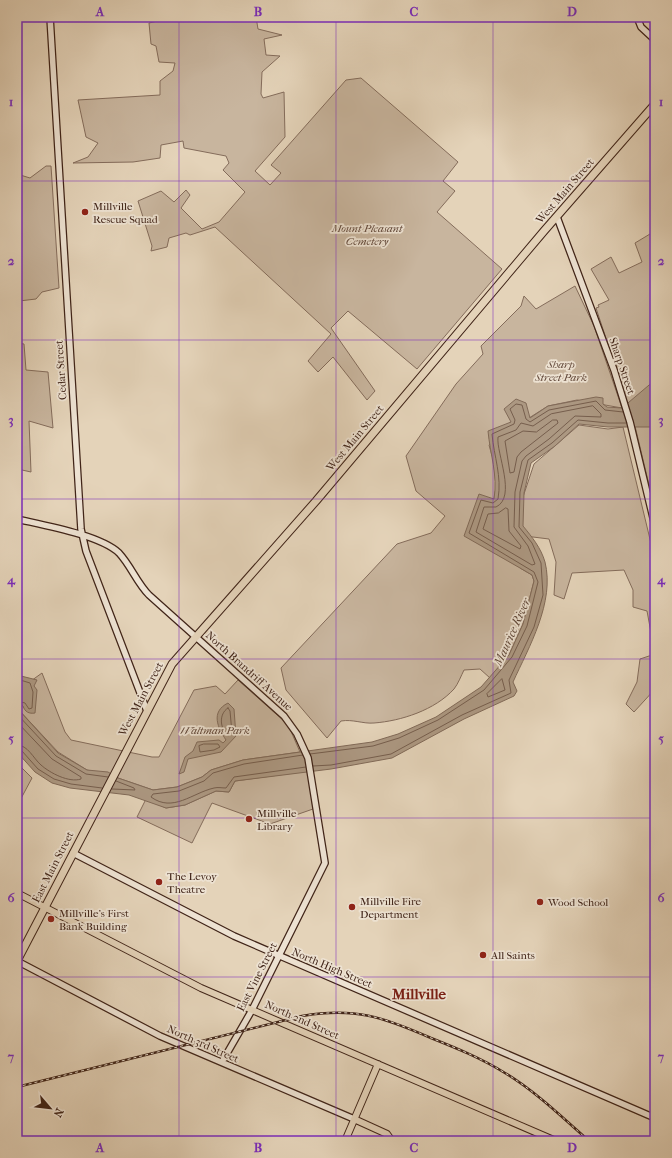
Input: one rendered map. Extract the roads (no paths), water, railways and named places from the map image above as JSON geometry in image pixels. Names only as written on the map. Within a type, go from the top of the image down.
[{"type":"highway","name":"West Main Street","points":[[100,801],[169,668],[316,501],[655,104]]},
{"type":"highway","name":"East Main Street","points":[[17,961],[100,801]]},
{"type":"main road","name":"Cedar Street","points":[[50,17],[82,536],[86,551],[147,711]]},
{"type":"main road","points":[[638,17],[639,24],[655,40]]},
{"type":"main road","name":"Sharp Street","points":[[557,217],[610,358],[626,408],[655,526]]},
{"type":"main road","name":"North Brandriff Avenue","points":[[17,519],[102,542],[119,554],[144,590],[284,716],[306,750],[312,774],[325,859]]},
{"type":"main road","name":"North High Street","points":[[73,853],[218,929],[655,1118]]},
{"type":"main road","name":"East Vine Street","points":[[222,1062],[252,1010],[325,864],[325,859]]},
{"type":"main road","name":"North 2nd Street","points":[[17,893],[195,985],[556,1141]]},
{"type":"main road","name":"North 3rd Street","points":[[17,961],[160,1036],[387,1134],[392,1141]]},
{"type":"main road","points":[[344,1141],[378,1064]]},
{"type":"water","points":[[655,380],[655,427],[608,427],[579,424],[555,446],[531,463],[524,493],[523,526],[536,543],[545,562],[547,577],[546,593],[539,624],[513,682],[517,691],[514,696],[464,719],[392,758],[331,769],[235,781],[229,792],[216,791],[185,805],[166,808],[129,795],[70,788],[52,783],[35,772],[17,752],[17,708],[58,753],[87,770],[108,772],[118,778],[153,790],[177,787],[202,777],[211,770],[243,760],[372,742],[398,734],[436,717],[481,687],[509,655],[523,624],[534,581],[532,575],[464,536],[479,494],[494,499],[495,481],[488,431],[511,422],[504,409],[516,399],[526,403],[530,418],[548,406],[596,397],[603,398],[603,404],[607,407],[622,408]]},
{"type":"water","points":[[17,675],[37,680],[34,686],[37,690],[35,713],[28,712],[23,706],[17,704]]},
{"type":"water","points":[[228,703],[234,709],[236,736],[221,752],[188,759],[184,772],[179,774],[185,757],[193,751],[197,742],[219,740],[223,743],[226,740],[218,725],[217,715],[222,707]]},
{"type":"railway","points":[[17,1087],[302,1016],[353,1013],[383,1019],[398,1024],[487,1063],[527,1088],[589,1141]]},
{"type":"place","name":"Millville Rescue Squad","points":[[85,212]]},
{"type":"place","name":"Millville Library","points":[[249,819]]},
{"type":"place","name":"The Levoy Theatre","points":[[159,882]]},
{"type":"place","name":"Wood School","points":[[540,902]]},
{"type":"place","name":"Millville Fire Department","points":[[352,907]]},
{"type":"place","name":"Millville's First Bank Building","points":[[51,919]]},
{"type":"place","name":"All Saints","points":[[483,955]]},
{"type":"district","name":"Millville","points":[[419,994]]},
{"type":"park label","name":"Mount Pleasant Cemetery","points":[[367,234]]},
{"type":"park label","name":"Sharp Street Park","points":[[561,370]]},
{"type":"park label","name":"Waltman Park","points":[[215,730]]},
{"type":"water label","name":"Maurice River","points":[[512,632]]}]
